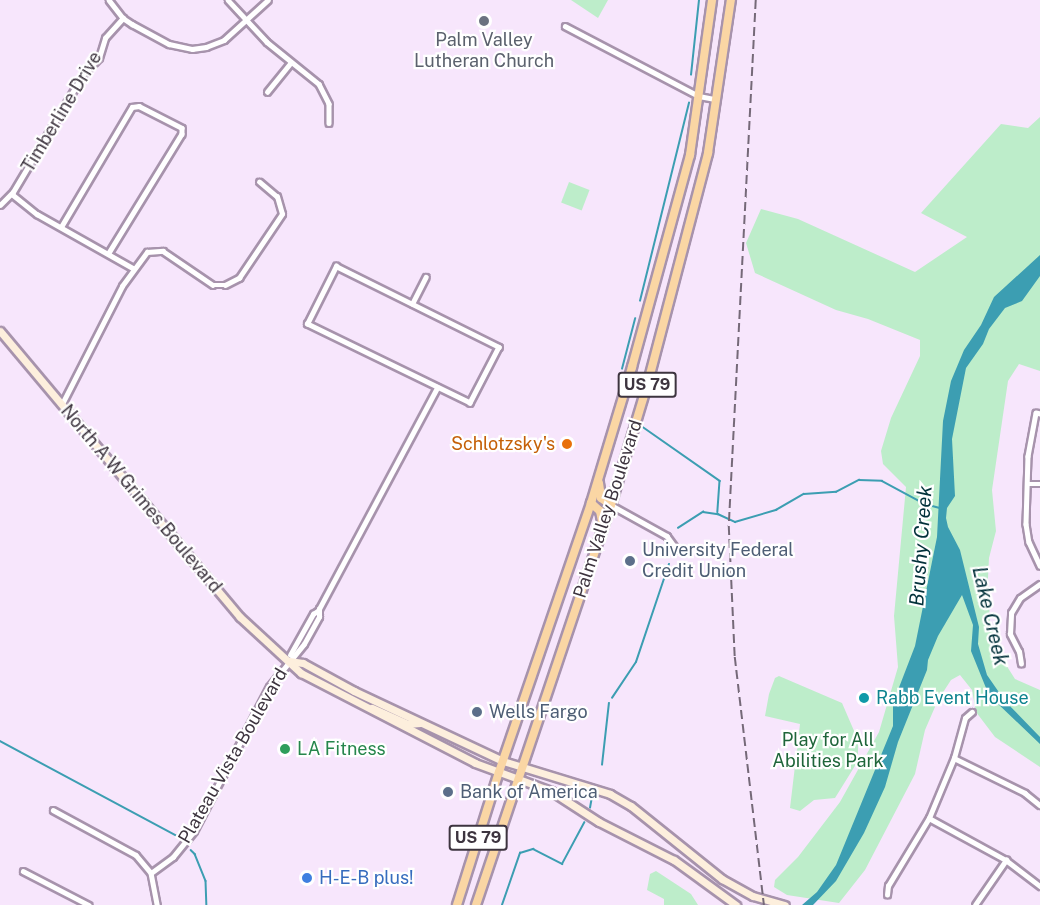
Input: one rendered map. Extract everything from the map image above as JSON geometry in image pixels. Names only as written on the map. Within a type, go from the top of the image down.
[{"type":"highway","name":"Palm Valley Boulevard","points":[[457,905],[499,772],[591,503],[632,367],[690,155],[712,0]]},
{"type":"highway","name":"Palm Valley Boulevard","points":[[476,905],[611,505],[687,240],[718,100],[731,0]]},
{"type":"highway","points":[[598,479],[601,498],[611,505]]},
{"type":"highway","points":[[591,503],[600,511],[603,530]]},
{"type":"main road","name":"North A W Grimes Boulevard","points":[[0,331],[240,617],[301,673],[442,747],[518,780],[551,791],[599,822],[663,854],[736,905]]},
{"type":"main road","name":"North A W Grimes Boulevard","points":[[288,661],[303,663],[420,723],[503,761],[610,794],[631,807],[722,879],[761,899],[785,905]]},
{"type":"main road","points":[[360,705],[380,710],[408,724],[420,723]]},
{"type":"street","points":[[109,0],[123,18],[169,44],[192,49],[219,43],[268,0]]},
{"type":"street","points":[[228,0],[323,90],[330,109],[329,123]]},
{"type":"street","name":"Timberline Drive","points":[[0,205],[12,194],[84,73],[99,57],[105,38],[123,18]]},
{"type":"street","points":[[565,26],[699,96],[718,100]]},
{"type":"street","points":[[267,92],[291,62]]},
{"type":"street","points":[[61,227],[132,107],[139,106],[182,128],[182,134],[109,253]]},
{"type":"street","points":[[62,404],[134,268],[147,252],[159,250],[207,283],[222,286],[234,282],[282,214],[278,197],[259,182]]},
{"type":"street","points":[[12,194],[28,208],[134,268]]},
{"type":"street","points":[[336,266],[499,346],[470,403],[437,388],[307,324],[336,266]]},
{"type":"street","points":[[412,304],[426,277]]},
{"type":"street","name":"Plateau Vista Boulevard","points":[[151,873],[173,857],[194,831],[269,687],[288,661],[313,614],[319,609],[437,388]]},
{"type":"street","points":[[1040,414],[1036,413],[1031,433],[1027,484],[1027,534],[1040,566]]},
{"type":"street","points":[[1027,484],[1040,484]]},
{"type":"street","points":[[611,505],[667,536],[678,550]]},
{"type":"street","points":[[1021,664],[1019,652],[1010,634],[1009,620],[1018,600],[1040,584]]},
{"type":"street","points":[[887,895],[888,886],[929,818],[954,758],[964,718],[972,712]]},
{"type":"street","points":[[954,758],[1025,793],[1040,805]]},
{"type":"street","points":[[53,810],[126,848],[151,873],[157,905]]},
{"type":"street","points":[[929,818],[1006,860],[1040,886]]},
{"type":"street","points":[[975,905],[1006,860]]},
{"type":"street","points":[[23,871],[89,905]]},
{"type":"green space","points":[[571,0],[608,0],[598,18]]},
{"type":"green space","points":[[1040,117],[1040,371],[1019,364],[1008,381],[992,490],[996,531],[989,558],[988,578],[990,624],[1008,668],[1015,679],[1040,690],[1040,767],[995,737],[976,712],[972,690],[960,675],[951,680],[938,700],[925,730],[915,774],[865,870],[839,903],[787,895],[774,887],[775,880],[798,857],[840,802],[879,732],[898,667],[894,616],[906,487],[883,464],[881,451],[891,418],[920,356],[920,340],[868,319],[836,310],[755,273],[746,243],[761,209],[798,219],[915,272],[967,237],[921,213],[1001,124],[1028,128]]},
{"type":"green space","points":[[569,182],[590,190],[582,210],[561,203]]},
{"type":"green space","name":"Play for All Abilities Park","points":[[779,676],[842,703],[858,740],[858,761],[835,798],[814,800],[800,811],[790,808],[800,724],[765,716],[769,694],[775,678]]},
{"type":"green space","points":[[656,871],[691,894],[698,905],[664,905],[664,899],[647,890],[650,874]]},
{"type":"water","points":[[1040,255],[1040,276],[1022,301],[1005,308],[989,329],[983,344],[966,368],[952,439],[955,496],[947,508],[946,518],[960,550],[979,627],[978,644],[987,675],[1005,701],[1040,737],[1040,744],[996,702],[986,688],[971,651],[973,625],[962,595],[938,636],[928,660],[927,670],[898,742],[885,787],[864,833],[836,881],[813,905],[802,905],[817,892],[836,865],[893,726],[893,703],[915,646],[937,537],[943,421],[951,381],[964,350],[981,325],[994,297]]},
{"type":"waterway","points":[[691,75],[699,0]]},
{"type":"waterway","points":[[640,301],[689,103]]},
{"type":"waterway","points":[[622,369],[635,319]]},
{"type":"waterway","points":[[643,427],[720,481],[718,512]]},
{"type":"waterway","name":"Brushy Creek","points":[[678,528],[703,512],[718,514],[735,522],[776,510],[804,494],[836,492],[859,480],[882,481],[925,504],[940,508]]},
{"type":"waterway","points":[[612,698],[636,662],[669,564]]},
{"type":"waterway","points":[[602,765],[609,703]]},
{"type":"waterway","points":[[0,741],[177,836]]},
{"type":"waterway","points":[[590,808],[592,797]]},
{"type":"waterway","points":[[502,905],[520,853],[533,849],[562,864],[584,823]]},
{"type":"waterway","points":[[191,850],[195,854],[206,881],[207,905]]},
{"type":"railway","points":[[756,0],[729,526],[735,657],[764,905]]},
{"type":"place","name":"Palm Valley Lutheran Church","points":[[484,21]]},
{"type":"place","name":"Schlotzsky's","points":[[567,444]]},
{"type":"place","name":"University Federal Credit Union","points":[[630,561]]},
{"type":"place","name":"Rabb Event House","points":[[864,698]]},
{"type":"place","name":"Wells Fargo","points":[[477,712]]},
{"type":"place","name":"LA Fitness","points":[[285,749]]},
{"type":"place","name":"Bank of America","points":[[448,792]]},
{"type":"place","name":"H-E-B plus!","points":[[307,878]]},
{"type":"water label","name":"Lake Creek","points":[[990,616]]}]
